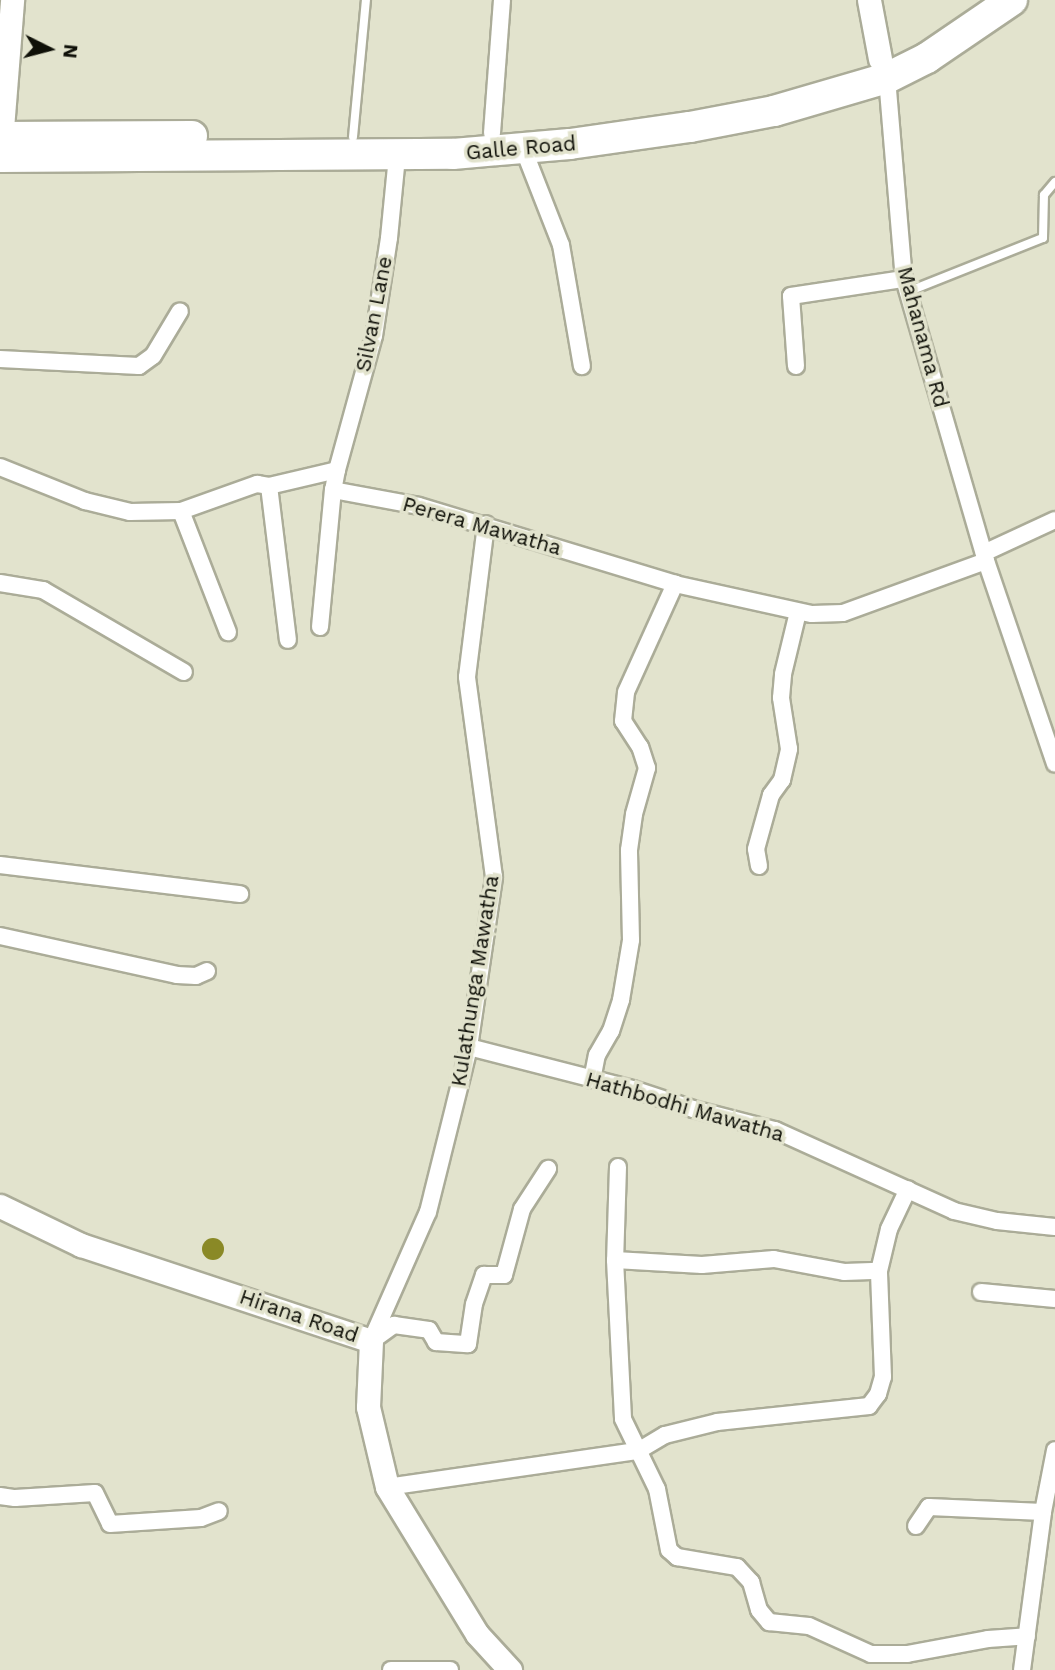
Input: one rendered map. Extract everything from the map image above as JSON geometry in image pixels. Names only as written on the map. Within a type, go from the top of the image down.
[{"type":"highway","name":"Galle Road","points":[[0,157],[397,147],[523,148],[690,127],[762,113],[883,68],[984,0]]},
{"type":"highway","name":"Galle Road","points":[[0,137],[353,136],[397,147],[492,133],[556,130],[771,96],[927,58],[1012,0]]},
{"type":"street","points":[[0,157],[12,0]]},
{"type":"street","points":[[492,133],[502,0]]},
{"type":"street","points":[[869,0],[883,68]]},
{"type":"street","name":"Mahanama Rd","points":[[883,68],[906,285],[984,554],[1051,739],[1055,764]]},
{"type":"street","name":"Silvan Lane","points":[[337,470],[373,336],[389,238],[397,147]]},
{"type":"street","points":[[523,148],[561,245],[582,366]]},
{"type":"street","points":[[796,366],[791,296],[906,285]]},
{"type":"street","points":[[0,359],[139,366],[153,356],[180,311]]},
{"type":"street","points":[[0,467],[85,500],[130,512],[181,511],[257,484],[269,486],[337,470],[320,627]]},
{"type":"street","points":[[269,486],[288,640]]},
{"type":"street","name":"Perera Mawatha","points":[[333,490],[419,506],[486,524],[675,584],[798,612],[843,613],[984,554],[1055,520]]},
{"type":"street","points":[[181,511],[228,632]]},
{"type":"street","name":"Kulathunga Mawatha","points":[[371,1341],[428,1213],[469,1047],[494,877],[467,677],[486,524]]},
{"type":"street","points":[[0,583],[43,590],[184,672]]},
{"type":"street","points":[[592,1080],[597,1055],[611,1031],[621,1000],[631,940],[629,850],[634,814],[647,768],[640,747],[623,721],[626,692],[675,584]]},
{"type":"street","points":[[759,866],[756,849],[771,795],[782,780],[789,749],[781,698],[783,674],[798,612]]},
{"type":"street","points":[[0,866],[240,894]]},
{"type":"street","points":[[0,936],[177,975],[196,976],[207,971]]},
{"type":"street","name":"Hathbodhi Mawatha","points":[[469,1047],[633,1089],[692,1109],[775,1130],[954,1211],[997,1221],[1055,1227]]},
{"type":"street","points":[[618,1167],[615,1261],[623,1419],[657,1489],[669,1550],[677,1557],[737,1567],[751,1583],[759,1611],[769,1622],[808,1626],[871,1654],[907,1654],[988,1639],[1027,1636]]},
{"type":"street","points":[[371,1341],[394,1325],[429,1329],[436,1342],[468,1344],[474,1304],[484,1275],[505,1275],[522,1209],[548,1169]]},
{"type":"street","points":[[387,1487],[638,1451],[665,1435],[717,1422],[869,1406],[878,1394],[883,1377],[879,1271],[890,1229],[908,1189]]},
{"type":"street","name":"Hirana Road","points":[[0,1206],[81,1245],[371,1341],[368,1407],[387,1487],[477,1634],[510,1670]]},
{"type":"street","points":[[615,1261],[702,1265],[774,1259],[844,1272],[879,1271]]},
{"type":"street","points":[[981,1292],[1055,1299]]},
{"type":"street","points":[[1023,1670],[1055,1450]]},
{"type":"street","points":[[0,1496],[15,1498],[95,1493],[110,1524],[201,1518],[219,1511]]},
{"type":"street","points":[[916,1526],[929,1507],[1048,1504]]},
{"type":"street","points":[[391,1670],[450,1670]]},
{"type":"lane","points":[[353,136],[366,0]]},
{"type":"lane","points":[[906,285],[1043,238],[1044,195],[1055,182]]},
{"type":"shaded area","points":[[213,1238],[221,1241],[224,1249],[221,1257],[213,1260],[205,1257],[202,1249],[205,1241]]}]
